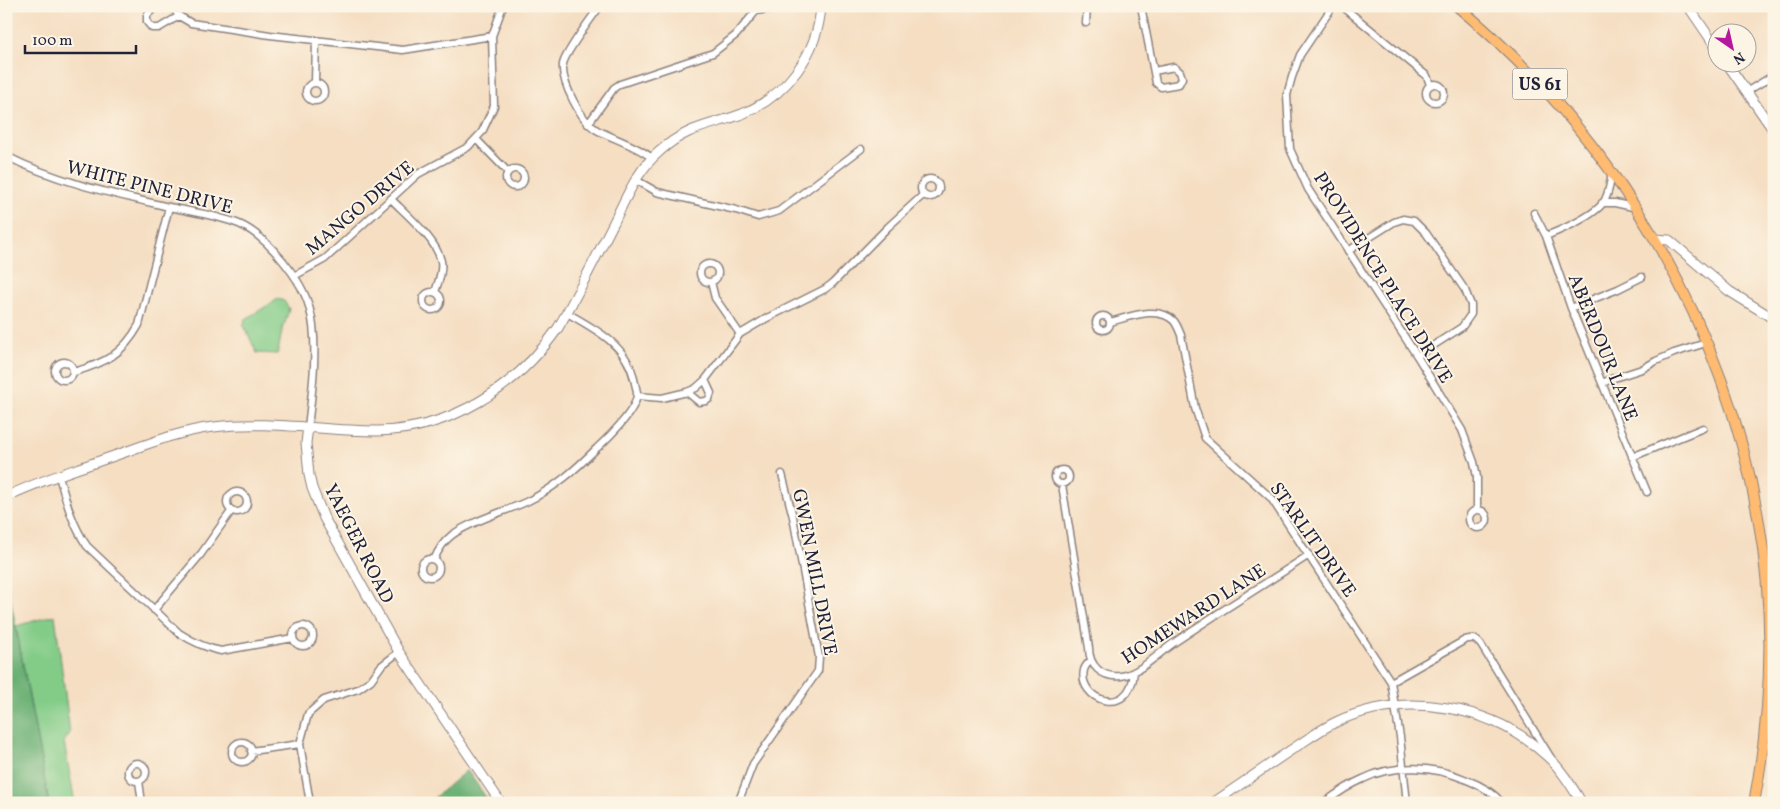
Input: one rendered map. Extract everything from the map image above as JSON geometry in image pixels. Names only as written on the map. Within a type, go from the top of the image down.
[{"type":"main road","name":"US 61","points":[[1457,6],[1504,48],[1543,88],[1572,120],[1612,173],[1656,239],[1706,343],[1744,454],[1755,503],[1765,565],[1769,631],[1768,687],[1761,761],[1754,803]]},
{"type":"street","points":[[156,6],[147,15],[147,22],[152,28],[159,28],[179,16]]},
{"type":"street","points":[[172,6],[179,16],[192,24],[403,50],[492,36]]},
{"type":"street","name":"MANGO DRIVE","points":[[294,276],[325,260],[418,174],[468,147],[482,132],[494,106],[492,36],[503,6]]},
{"type":"street","points":[[600,6],[585,26],[563,63],[563,71],[572,99],[588,124],[644,151],[652,158]]},
{"type":"street","points":[[588,124],[614,88],[620,84],[713,53],[736,35],[756,11],[787,6]]},
{"type":"street","points":[[6,497],[156,442],[200,429],[243,425],[364,430],[396,429],[418,425],[454,414],[491,395],[521,372],[546,344],[566,313],[636,180],[652,158],[670,143],[692,129],[742,114],[755,108],[780,90],[791,79],[807,56],[818,29],[821,6]]},
{"type":"street","points":[[1086,23],[1087,6]]},
{"type":"street","points":[[1141,6],[1154,71]]},
{"type":"street","name":"PROVIDENCE PLACE DRIVE","points":[[1333,6],[1300,55],[1292,77],[1287,95],[1290,149],[1308,190],[1417,356],[1462,430],[1470,447],[1477,477],[1478,509]]},
{"type":"street","points":[[1342,6],[1427,76],[1430,85]]},
{"type":"street","points":[[1688,6],[1708,35]]},
{"type":"street","points":[[315,83],[316,40]]},
{"type":"street","points":[[1733,72],[1774,131]]},
{"type":"street","points":[[1746,92],[1774,75]]},
{"type":"street","points":[[476,139],[508,172]]},
{"type":"street","points":[[636,180],[657,192],[736,210],[758,217],[779,211],[861,148]]},
{"type":"street","name":"WHITE PINE DRIVE","points":[[6,156],[29,168],[67,181],[240,224],[266,244],[294,276],[310,310],[313,334],[313,366],[308,427]]},
{"type":"street","points":[[1546,236],[1573,224],[1602,203],[1607,194],[1612,173]]},
{"type":"street","points":[[638,396],[662,398],[696,388],[705,380],[740,334],[833,283],[888,227],[923,195]]},
{"type":"street","points":[[392,199],[423,231],[436,250],[441,261],[441,270],[435,292]]},
{"type":"street","points":[[1602,203],[1615,203],[1635,207]]},
{"type":"street","points":[[74,372],[94,366],[122,349],[139,325],[168,207]]},
{"type":"street","name":"ABERDOUR LANE","points":[[1534,213],[1546,236],[1571,308],[1648,492]]},
{"type":"street","points":[[1348,251],[1394,222],[1403,218],[1409,219],[1419,225],[1464,290],[1471,305],[1471,314],[1462,328],[1417,356]]},
{"type":"street","points":[[1656,239],[1669,240],[1729,291],[1774,319]]},
{"type":"street","points":[[1571,308],[1642,277]]},
{"type":"street","points":[[711,282],[715,298],[740,334]]},
{"type":"street","points":[[434,560],[440,548],[452,536],[528,501],[560,483],[606,440],[629,412],[638,396],[630,364],[618,347],[596,330],[566,313]]},
{"type":"street","name":"STARLIT DRIVE","points":[[1110,322],[1149,313],[1160,314],[1172,319],[1181,335],[1195,408],[1205,438],[1271,498],[1391,682],[1396,706],[1407,803]]},
{"type":"street","points":[[1603,383],[1642,369],[1674,353],[1706,343]]},
{"type":"street","points":[[687,392],[698,402],[710,399],[711,393],[705,380]]},
{"type":"street","name":"YAEGER ROAD","points":[[308,427],[306,443],[309,475],[317,502],[335,538],[399,652],[501,803]]},
{"type":"street","points":[[1632,457],[1703,428]]},
{"type":"street","name":"GWEN MILL DRIVE","points":[[738,803],[753,764],[816,675],[819,666],[793,517],[782,474]]},
{"type":"street","points":[[59,476],[69,512],[78,533],[87,546],[179,633],[194,643],[221,651],[293,638]]},
{"type":"street","name":"HOMEWARD LANE","points":[[1062,485],[1091,660],[1105,674],[1120,676],[1134,672],[1176,642],[1309,555]]},
{"type":"street","points":[[154,610],[201,554],[232,510]]},
{"type":"street","points":[[1391,682],[1474,636],[1582,803]]},
{"type":"street","points":[[310,803],[300,744],[304,723],[308,714],[324,700],[365,685],[381,666],[399,652]]},
{"type":"street","points":[[1091,660],[1084,669],[1084,677],[1086,686],[1098,699],[1116,700],[1124,697],[1133,682],[1134,672]]},
{"type":"street","points":[[1213,803],[1334,723],[1356,714],[1396,706],[1434,706],[1460,710],[1486,718],[1529,742],[1556,765]]},
{"type":"street","points":[[251,751],[300,744]]},
{"type":"street","points":[[1324,803],[1364,778],[1404,768],[1434,769],[1455,774],[1482,786],[1502,803]]},
{"type":"street","points":[[139,781],[142,803]]},
{"type":"green space","points":[[278,299],[284,301],[289,309],[283,325],[278,352],[277,354],[257,353],[243,324],[244,320]]},
{"type":"green space","points":[[6,575],[49,803],[6,803]]},
{"type":"green space","points":[[55,615],[70,733],[64,742],[75,803],[49,803],[16,626]]},
{"type":"green space","points":[[467,770],[490,803],[428,803]]}]
